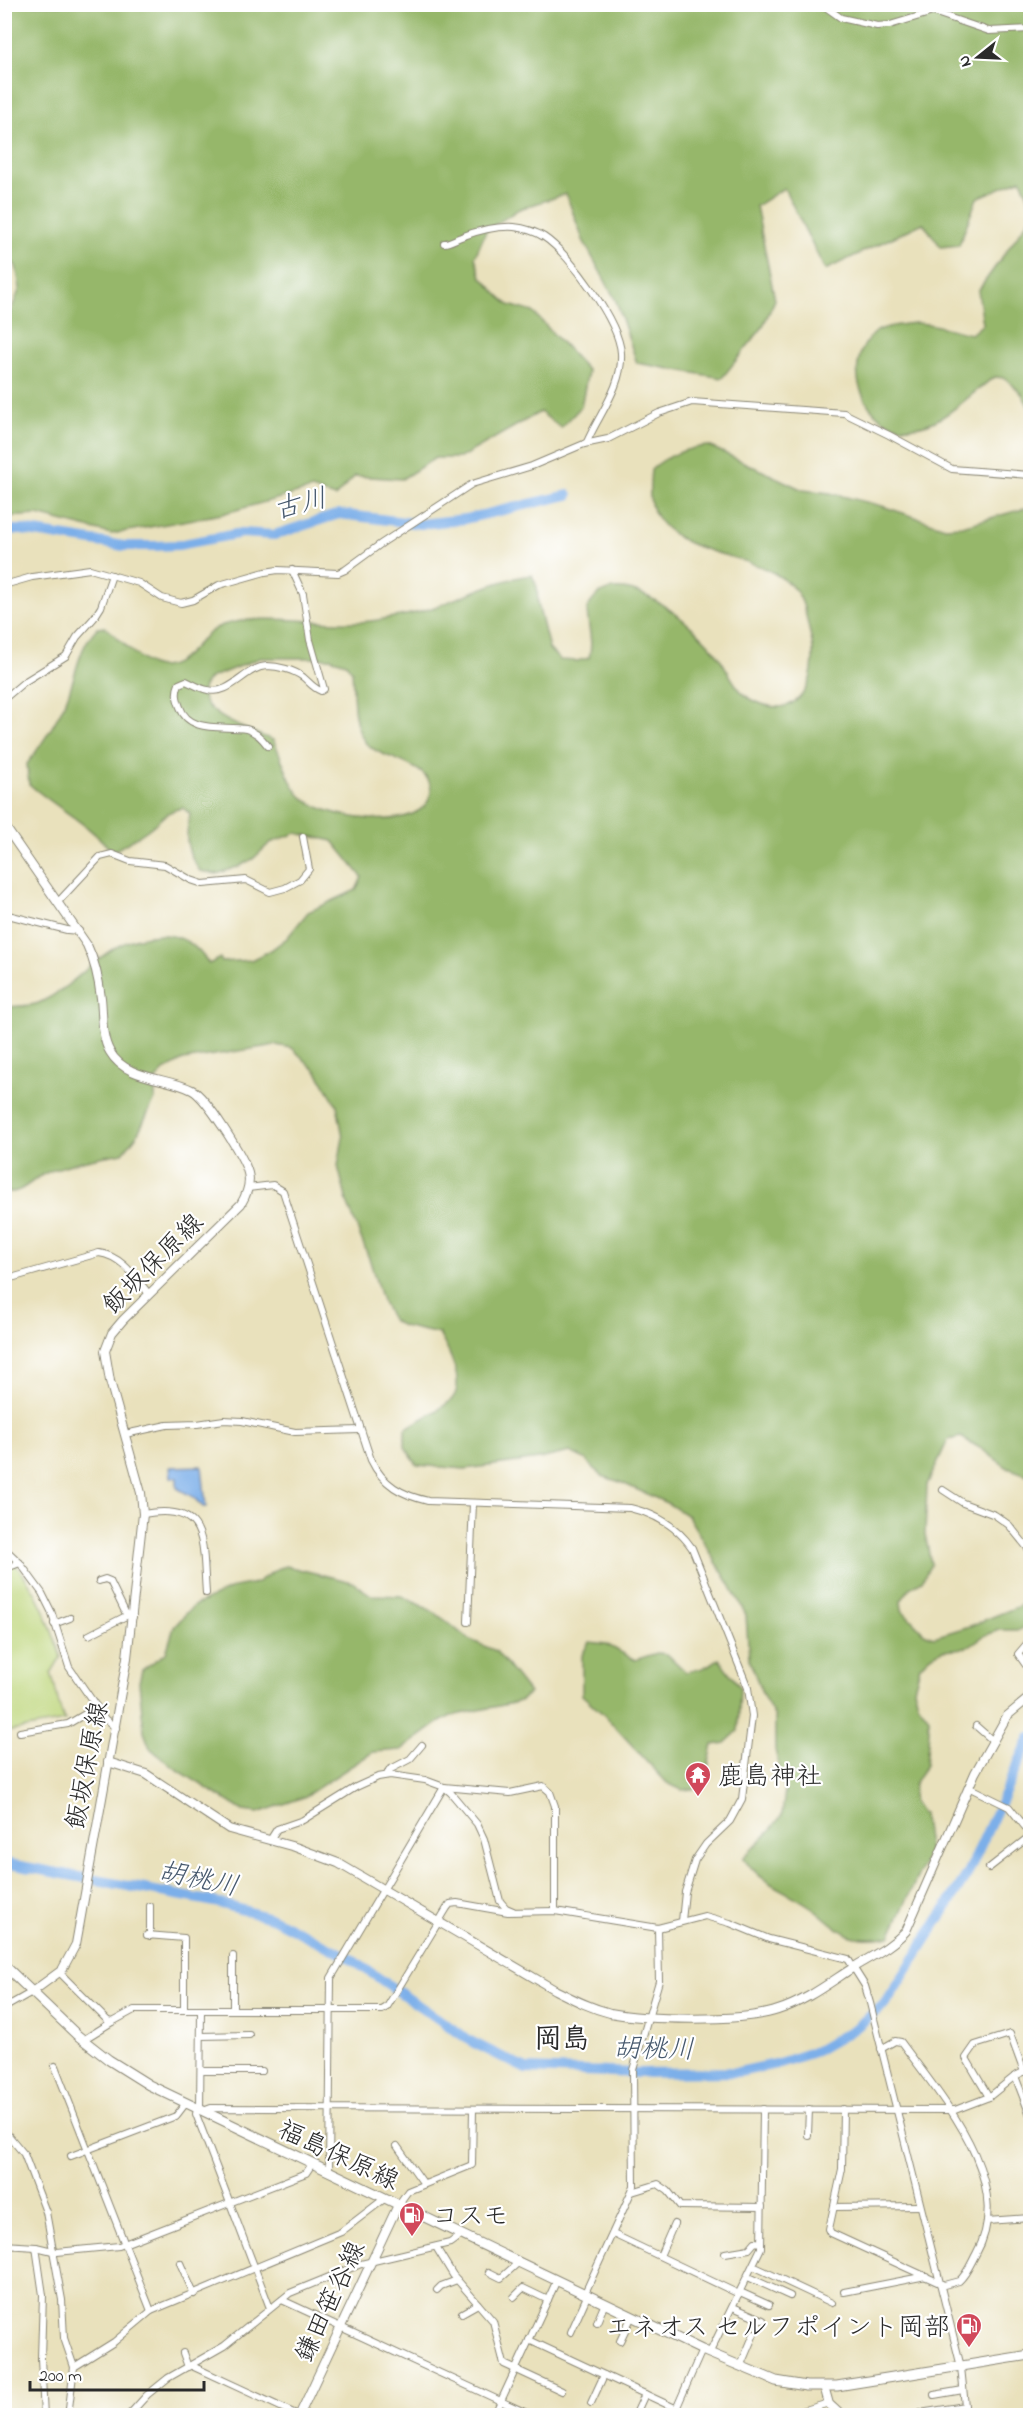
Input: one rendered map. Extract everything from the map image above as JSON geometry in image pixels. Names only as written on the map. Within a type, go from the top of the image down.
[{"type":"main road","points":[[4,825],[79,931],[95,964],[106,1042],[112,1055],[128,1068],[186,1088],[203,1098],[243,1162],[248,1174],[248,1188]]},
{"type":"main road","name":"飯坂保原線","points":[[32,1992],[59,1972],[70,1958],[76,1944],[87,1872],[116,1728],[143,1514],[141,1493],[110,1381],[105,1351],[112,1333],[241,1204],[248,1188]]},
{"type":"main road","name":"福島保原線","points":[[4,1965],[83,2040],[148,2085],[706,2351],[776,2381],[797,2385],[824,2386],[878,2381],[1030,2355]]},
{"type":"street","points":[[826,4],[827,8],[841,18],[877,26],[890,25],[933,12],[980,29],[1030,29]]},
{"type":"street","points":[[444,243],[483,230],[506,227],[525,229],[543,237],[559,249],[594,294],[619,342],[620,365],[616,385],[584,444]]},
{"type":"street","points":[[4,585],[32,577],[90,569],[139,584],[168,600],[181,603],[193,600],[213,588],[237,579],[279,570],[333,574],[345,570],[462,488],[532,466],[584,444],[608,439],[659,413],[692,402],[844,413],[952,470],[1030,475]]},
{"type":"street","points":[[268,746],[255,733],[247,730],[196,724],[181,712],[176,690],[178,684],[186,681],[209,691],[216,691],[229,687],[252,671],[266,666],[290,670],[301,675],[316,689],[321,691],[324,689],[310,640],[303,594],[292,570]]},
{"type":"street","points":[[4,699],[24,682],[66,656],[77,637],[101,607],[111,574]]},
{"type":"street","points":[[58,902],[100,857],[108,854],[130,861],[165,865],[203,884],[241,880],[274,892],[300,880],[309,869],[303,837]]},
{"type":"street","points":[[4,914],[79,931]]},
{"type":"street","points":[[248,1188],[273,1185],[283,1191],[360,1430],[377,1473],[397,1491],[428,1501],[630,1508],[661,1519],[681,1534],[692,1548],[747,1688],[752,1716],[742,1799],[730,1821],[706,1844],[695,1860],[685,1892],[681,1921]]},
{"type":"street","points":[[4,1280],[99,1253],[111,1256],[120,1262],[149,1294]]},
{"type":"street","points":[[125,1434],[167,1425],[224,1420],[242,1421],[294,1432],[360,1430]]},
{"type":"street","points":[[943,1491],[963,1503],[995,1515],[1009,1525],[1030,1551]]},
{"type":"street","points":[[468,1622],[473,1503]]},
{"type":"street","points":[[143,1514],[171,1510],[184,1515],[194,1524],[202,1542],[206,1593]]},
{"type":"street","points":[[4,1548],[20,1563],[42,1593],[69,1667],[105,1719],[116,1728]]},
{"type":"street","points":[[4,1569],[20,1563]]},
{"type":"street","points":[[89,1635],[130,1616],[110,1581],[105,1579],[99,1581]]},
{"type":"street","points":[[54,1623],[70,1618]]},
{"type":"street","points":[[1030,1641],[1018,1654],[1030,1671]]},
{"type":"street","points":[[108,1762],[146,1774],[229,1829],[302,1849],[338,1863],[574,2000],[608,2012],[648,2017],[741,2017],[771,2013],[807,1998],[895,1942],[911,1924],[968,1787],[992,1740],[1006,1716],[1030,1697]]},
{"type":"street","points":[[20,1732],[68,1724],[97,1707]]},
{"type":"street","points":[[976,1726],[992,1740]]},
{"type":"street","points":[[387,1775],[388,1771],[410,1759],[422,1745]]},
{"type":"street","points":[[270,1840],[277,1829],[303,1820],[356,1787],[387,1775],[425,1780],[444,1787],[510,1793],[543,1786],[548,1790],[555,1812],[555,1911]]},
{"type":"street","points":[[329,2173],[331,1978],[444,1787]]},
{"type":"street","points":[[444,1787],[461,1804],[480,1830],[501,1902],[506,1908],[514,1911]]},
{"type":"street","points":[[968,1787],[1009,1807],[1030,1835],[989,1868]]},
{"type":"street","points":[[496,1910],[500,1908],[501,1902]]},
{"type":"street","points":[[83,2040],[134,2010],[385,2009],[448,1905],[453,1903],[496,1910],[555,1911],[658,1928],[708,1916],[770,1939],[848,1959],[867,1990],[961,2367],[966,2415]]},
{"type":"street","points":[[150,1906],[148,1936],[184,1938],[184,2010]]},
{"type":"street","points":[[571,2332],[632,2192],[633,2070],[660,1975],[658,1928]]},
{"type":"street","points":[[233,1956],[233,2010]]},
{"type":"street","points":[[59,1972],[108,2021],[112,2022]]},
{"type":"street","points":[[4,2008],[32,1992]]},
{"type":"street","points":[[200,2110],[201,2010]]},
{"type":"street","points":[[270,2308],[196,2114],[200,2110],[211,2108],[951,2111],[989,2097],[1015,2076],[1027,2070],[1010,2034],[975,2045],[966,2058],[989,2097]]},
{"type":"street","points":[[201,2036],[249,2035]]},
{"type":"street","points":[[843,2109],[842,2169],[829,2229],[831,2233],[939,2282],[948,2285],[957,2282],[964,2276],[981,2246],[987,2221],[981,2165],[951,2111],[901,2042],[895,2041],[881,2049]]},
{"type":"street","points":[[55,2066],[151,2312]]},
{"type":"street","points":[[201,2071],[262,2071]]},
{"type":"street","points":[[1015,2076],[1030,2115]]},
{"type":"street","points":[[71,2156],[176,2116],[186,2103]]},
{"type":"street","points":[[398,2205],[405,2193],[472,2165],[473,2109]]},
{"type":"street","points":[[673,2415],[706,2351],[733,2307],[753,2266],[761,2243],[763,2109]]},
{"type":"street","points":[[808,2135],[809,2109]]},
{"type":"street","points":[[4,2130],[24,2154],[34,2175],[46,2212],[62,2300],[64,2338],[74,2367],[68,2415]]},
{"type":"street","points":[[397,2146],[424,2184]]},
{"type":"street","points":[[4,2245],[36,2247],[53,2251],[108,2247],[125,2243],[306,2173],[312,2164]]},
{"type":"street","points":[[632,2192],[658,2184],[668,2191],[680,2206],[762,2207]]},
{"type":"street","points":[[74,2367],[114,2342],[151,2312],[341,2232],[384,2199]]},
{"type":"street","name":"鎌田笹谷線","points":[[300,2415],[398,2205]]},
{"type":"street","points":[[834,2206],[921,2206]]},
{"type":"street","points":[[987,2221],[1030,2219]]},
{"type":"street","points":[[660,2256],[674,2224]]},
{"type":"street","points":[[613,2234],[770,2305]]},
{"type":"street","points":[[128,2415],[168,2378],[224,2346],[270,2308],[306,2286],[370,2262],[450,2243],[461,2235]]},
{"type":"street","points":[[725,2253],[749,2249],[755,2242],[761,2243]]},
{"type":"street","points":[[36,2247],[43,2295],[41,2358],[44,2415]]},
{"type":"street","points":[[436,2247],[457,2280],[494,2324],[504,2362],[515,2370],[562,2391]]},
{"type":"street","points":[[1030,2248],[1030,2253]]},
{"type":"street","points":[[489,2272],[501,2278],[519,2262]]},
{"type":"street","points":[[180,2263],[194,2294]]},
{"type":"street","points":[[753,2266],[832,2303]]},
{"type":"street","points":[[844,2292],[926,2276]]},
{"type":"street","points":[[748,2277],[790,2295]]},
{"type":"street","points":[[436,2290],[457,2280]]},
{"type":"street","points":[[494,2415],[557,2280]]},
{"type":"street","points":[[514,2297],[523,2288],[548,2300]]},
{"type":"street","points":[[282,2300],[533,2415]]},
{"type":"street","points":[[597,2322],[606,2303]]},
{"type":"street","points":[[462,2313],[478,2304]]},
{"type":"street","points":[[733,2307],[763,2320]]},
{"type":"street","points":[[620,2341],[632,2316]]},
{"type":"street","points":[[740,2367],[754,2334]]},
{"type":"street","points":[[529,2340],[692,2415]]},
{"type":"street","points":[[183,2353],[190,2366],[300,2415]]},
{"type":"street","points":[[591,2403],[604,2375]]},
{"type":"street","points":[[824,2386],[830,2405],[829,2415]]},
{"type":"street","points":[[934,2395],[963,2390]]},
{"type":"street","points":[[635,2415],[645,2394]]},
{"type":"street","points":[[789,2415],[830,2405]]},
{"type":"street","points":[[830,2405],[842,2415]]},
{"type":"street","points":[[920,2413],[965,2406]]},
{"type":"green space","points":[[5,5],[1030,5],[1030,201],[1021,179],[977,198],[959,245],[941,247],[923,223],[825,270],[784,188],[756,206],[775,300],[762,328],[722,378],[637,363],[616,301],[583,240],[566,194],[519,209],[486,231],[475,257],[481,276],[497,294],[509,305],[533,312],[588,371],[581,407],[561,428],[540,412],[460,458],[435,458],[402,479],[355,476],[335,497],[312,489],[222,514],[111,534],[38,515],[5,517],[5,326],[20,288],[16,266],[5,255]]},
{"type":"green space","points":[[1030,218],[1030,409],[1022,394],[1005,378],[995,377],[946,415],[925,425],[913,427],[895,425],[881,418],[869,407],[861,392],[858,376],[859,360],[865,345],[880,330],[912,323],[929,324],[971,334],[983,324],[978,291]]},
{"type":"green space","points":[[709,446],[803,490],[830,493],[882,506],[945,527],[962,526],[1030,507],[1030,1476],[1008,1468],[961,1437],[948,1440],[927,1485],[925,1534],[931,1564],[922,1581],[910,1588],[901,1601],[902,1610],[925,1634],[934,1637],[970,1626],[1024,1604],[1030,1609],[1030,1624],[1019,1630],[999,1630],[984,1636],[966,1648],[942,1650],[929,1657],[920,1666],[914,1689],[919,1705],[929,1718],[929,1731],[926,1765],[914,1784],[913,1801],[923,1814],[929,1852],[890,1936],[880,1938],[859,1938],[849,1935],[811,1907],[767,1881],[743,1858],[770,1831],[782,1815],[785,1790],[775,1750],[775,1717],[764,1698],[749,1659],[746,1615],[688,1516],[669,1504],[602,1476],[585,1459],[570,1452],[539,1459],[465,1469],[417,1465],[405,1447],[405,1429],[452,1399],[457,1384],[454,1366],[439,1334],[403,1326],[393,1321],[382,1301],[370,1261],[347,1202],[338,1166],[343,1137],[337,1105],[317,1072],[292,1048],[276,1045],[183,1060],[165,1070],[155,1080],[155,1099],[137,1135],[123,1153],[65,1166],[46,1173],[17,1191],[5,1192],[5,1007],[28,1006],[41,1002],[71,983],[109,951],[123,943],[140,938],[168,935],[182,939],[200,952],[209,964],[220,958],[222,962],[251,960],[271,950],[287,938],[308,912],[356,890],[362,877],[333,841],[296,833],[270,843],[253,859],[240,866],[217,874],[200,871],[189,851],[187,830],[190,814],[183,808],[168,813],[141,834],[112,852],[83,824],[29,784],[27,764],[58,717],[70,691],[81,653],[97,628],[105,627],[139,657],[153,666],[170,666],[186,656],[214,629],[223,625],[259,619],[340,622],[378,620],[423,611],[490,585],[532,575],[537,587],[538,604],[549,649],[560,660],[577,661],[589,658],[591,639],[587,608],[599,594],[613,589],[629,590],[645,595],[678,615],[714,650],[743,694],[764,705],[777,707],[788,705],[797,700],[804,691],[812,667],[811,638],[804,607],[796,591],[781,577],[762,567],[701,548],[682,539],[665,527],[651,506],[651,470],[670,457]],"holes":[[[260,658],[330,658],[346,663],[352,671],[355,717],[365,742],[372,748],[417,769],[430,785],[430,796],[422,808],[408,816],[370,819],[349,816],[313,805],[297,791],[273,740],[223,718],[204,700],[203,689],[210,678]]]},
{"type":"green space","points":[[14,1563],[37,1596],[61,1657],[51,1673],[65,1721],[5,1732],[5,1565]]},
{"type":"green space","points":[[286,1566],[352,1582],[371,1595],[402,1596],[430,1610],[468,1639],[496,1651],[529,1693],[522,1700],[513,1703],[451,1716],[401,1750],[373,1752],[304,1797],[258,1813],[243,1811],[170,1765],[150,1748],[144,1732],[139,1682],[142,1670],[166,1653],[174,1627],[193,1606],[234,1587],[256,1583],[277,1569]]},
{"type":"green space","points":[[589,1642],[606,1644],[635,1660],[657,1653],[667,1654],[686,1672],[703,1668],[719,1659],[740,1687],[738,1731],[725,1743],[713,1745],[706,1776],[694,1789],[682,1790],[667,1783],[604,1715],[582,1695],[582,1655]]},
{"type":"water","points":[[202,1466],[206,1507],[177,1488],[177,1478],[171,1477],[170,1467]]},
{"type":"waterway","name":"古川","points":[[4,530],[22,530],[124,546],[178,545],[242,533],[274,535],[339,514],[421,524],[465,519],[568,495]]},
{"type":"waterway","name":"胡桃川","points":[[4,1863],[215,1902],[274,1919],[348,1957],[472,2042],[526,2069],[637,2073],[739,2072],[776,2064],[816,2051],[854,2029],[886,2003],[968,1873],[1030,1738]]},
{"type":"place","name":"鹿島神社","points":[[698,1798]]},
{"type":"place","name":"コスモ","points":[[412,2238]]},
{"type":"place","name":"エネオス セルフポイント岡部","points":[[969,2349]]},
{"type":"district","name":"岡島","points":[[562,2037]]}]
